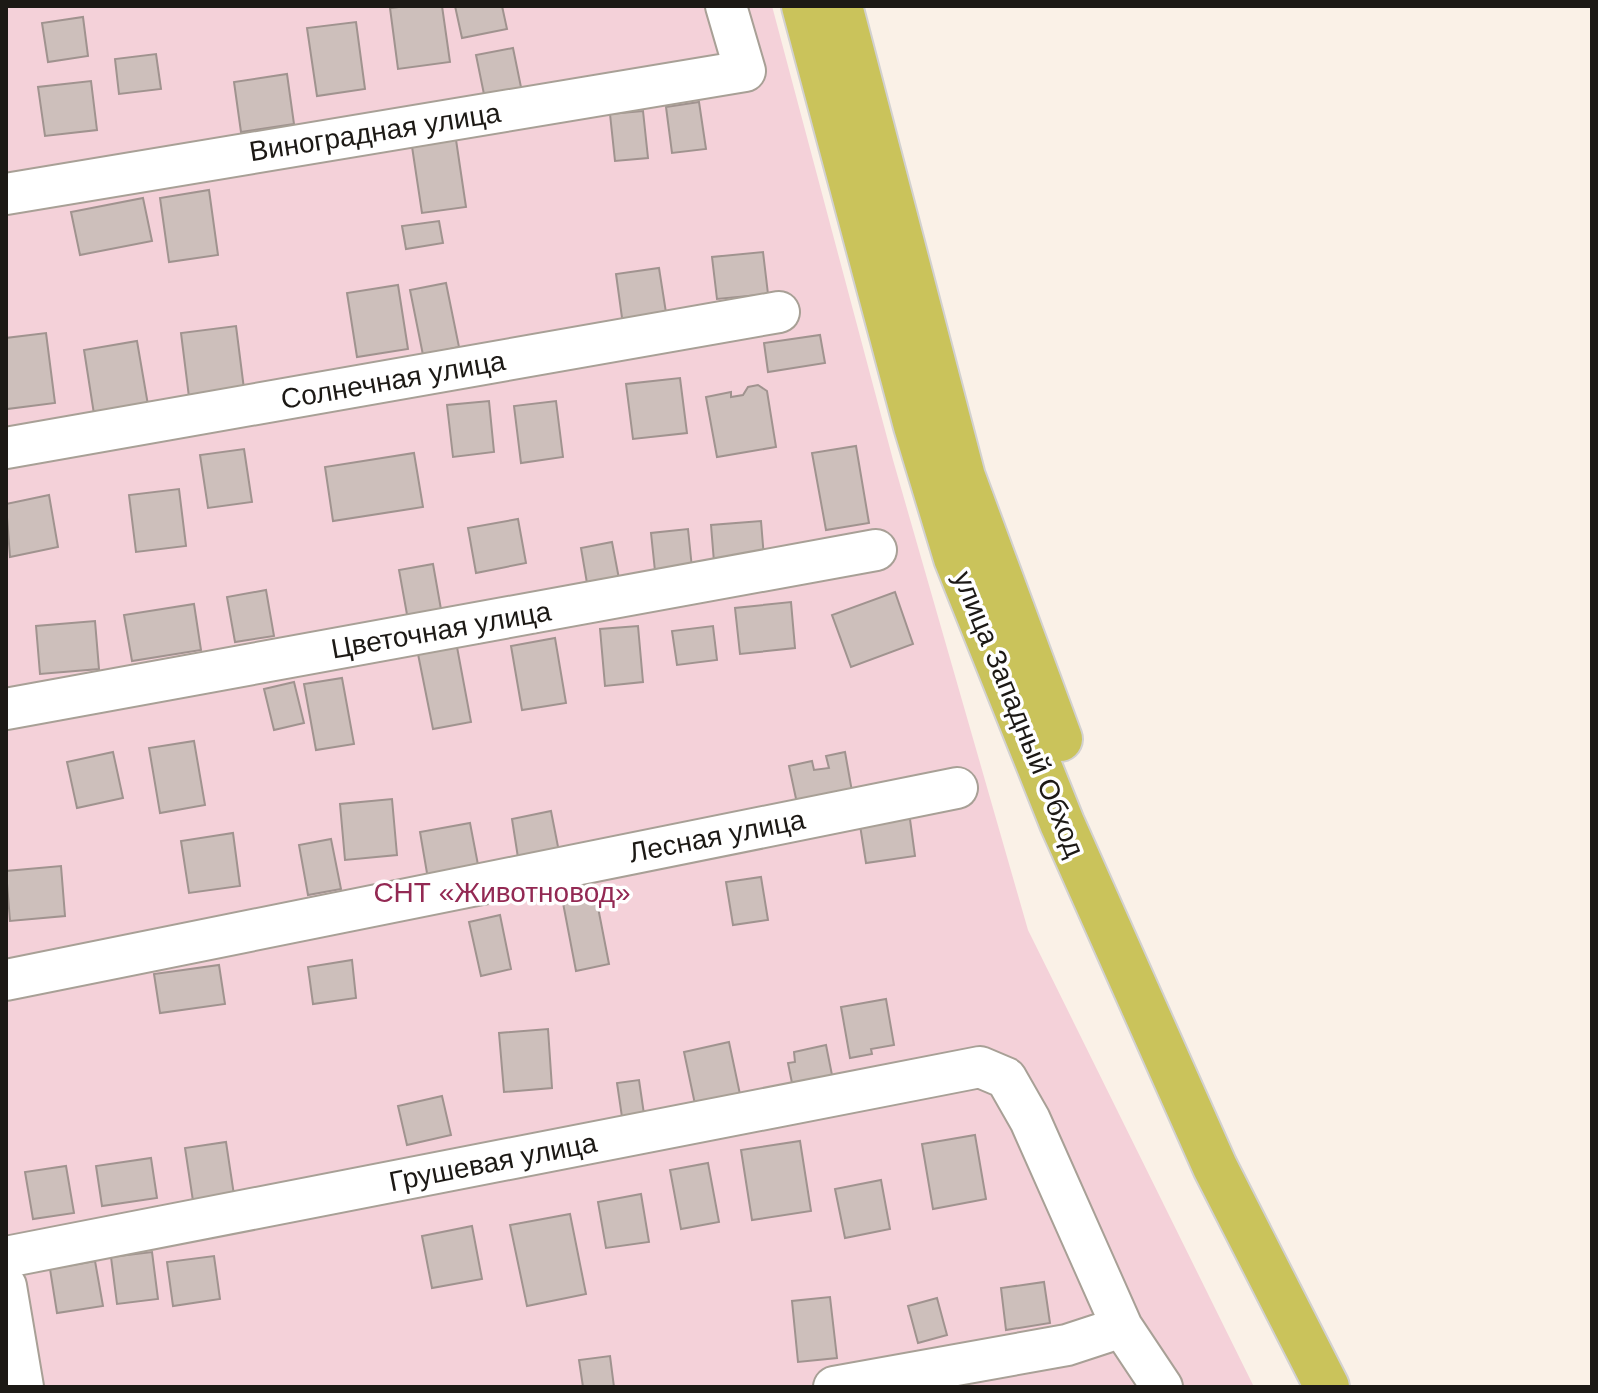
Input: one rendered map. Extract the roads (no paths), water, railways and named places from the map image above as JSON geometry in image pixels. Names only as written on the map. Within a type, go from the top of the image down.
[{"type":"highway","name":"улица Западный Обход","points":[[804,6],[916,426],[956,558],[1062,823],[1209,1153],[1327,1387]]},
{"type":"highway","name":"улица Западный Обход","points":[[840,6],[963,477],[1086,811],[1235,1155],[1352,1387]]},
{"type":"street","name":"Виноградная улица","points":[[6,194],[745,71],[726,6]]},
{"type":"street","name":"Солнечная улица","points":[[6,448],[779,312]]},
{"type":"street","name":"Цветочная улица","points":[[6,709],[876,550]]},
{"type":"street","name":"Лесная улица","points":[[6,980],[957,788]]},
{"type":"street","name":"Грушевая улица","points":[[6,1257],[980,1067],[1006,1078],[1030,1120],[1122,1327]]},
{"type":"street","points":[[6,1286],[23,1387]]},
{"type":"street","points":[[834,1387],[1067,1345],[1122,1327],[1162,1387]]},
{"type":"park label","name":"СНТ «Животновод»","points":[[502,892]]}]
